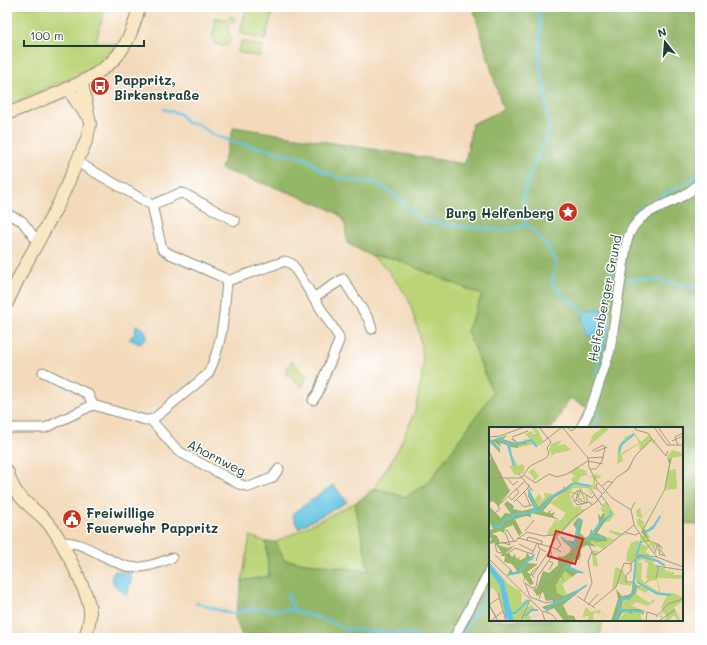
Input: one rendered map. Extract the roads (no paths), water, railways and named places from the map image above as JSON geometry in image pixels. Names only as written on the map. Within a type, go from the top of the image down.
[{"type":"street","points":[[7,114],[82,82],[104,69],[119,54],[128,40],[139,7]]},
{"type":"street","points":[[7,303],[38,240],[59,203],[87,139],[90,124],[82,82]]},
{"type":"street","points":[[68,88],[76,102],[89,119]]},
{"type":"street","points":[[77,162],[152,205],[162,249],[224,278],[227,281]]},
{"type":"street","name":"Helfenberger Grund","points":[[582,427],[591,408],[610,350],[627,241],[630,232],[637,221],[648,212],[684,196],[700,182]]},
{"type":"street","points":[[152,205],[183,193],[235,221]]},
{"type":"street","points":[[7,214],[22,221],[38,240]]},
{"type":"street","points":[[227,281],[285,261],[292,264],[339,336],[339,341],[318,394],[312,400]]},
{"type":"street","points":[[313,298],[343,279],[370,320],[372,329]]},
{"type":"street","points":[[7,428],[45,428],[92,405],[145,420],[151,420],[157,416],[208,374],[212,367],[223,332],[227,281]]},
{"type":"street","points":[[43,372],[88,394],[92,405]]},
{"type":"street","name":"Ahornweg","points":[[151,420],[178,451],[239,484],[249,487],[272,478],[279,469]]},
{"type":"street","points":[[8,477],[14,489],[48,523],[61,543],[86,594],[90,615],[85,638]]},
{"type":"street","points":[[61,543],[66,542],[78,544],[128,567],[138,568],[172,558]]},
{"type":"street","points":[[454,638],[489,572]]},
{"type":"water","points":[[601,309],[604,316],[604,327],[591,337],[587,335],[583,322],[583,316],[586,312]]},
{"type":"water","points":[[136,325],[143,328],[147,335],[147,338],[140,344],[129,339],[135,333]]},
{"type":"water","points":[[333,485],[347,502],[298,528],[292,514]]},
{"type":"water","points":[[115,571],[131,574],[127,595],[114,585],[112,575]]},
{"type":"waterway","points":[[536,7],[541,24],[539,61],[545,89],[549,133],[531,170],[523,197],[527,225],[546,245],[556,260],[552,284],[580,309],[588,314]]},
{"type":"waterway","points":[[164,109],[180,114],[187,123],[197,124],[214,135],[234,142],[303,158],[310,161],[322,171],[345,180],[377,183],[395,195],[422,221],[475,228],[505,230],[527,225]]},
{"type":"waterway","points":[[596,380],[599,358],[610,325],[606,301],[611,285],[616,246],[622,232],[637,209],[690,181],[700,172]]},
{"type":"waterway","points":[[628,279],[659,280],[700,288]]},
{"type":"waterway","points":[[601,325],[604,327],[610,325]]},
{"type":"waterway","points":[[595,427],[599,414]]},
{"type":"waterway","points":[[462,638],[466,628],[489,590]]},
{"type":"waterway","points":[[287,594],[294,610]]},
{"type":"waterway","points":[[196,603],[232,614],[250,609],[291,610],[332,622],[344,629],[394,633],[405,632],[421,638]]},
{"type":"place","name":"Pappritz, Birkenstraße","points":[[100,86]]},
{"type":"place","name":"Burg Helfenberg","points":[[568,212]]},
{"type":"place","name":"Freiwillige Feuerwehr Pappritz","points":[[72,519]]}]
